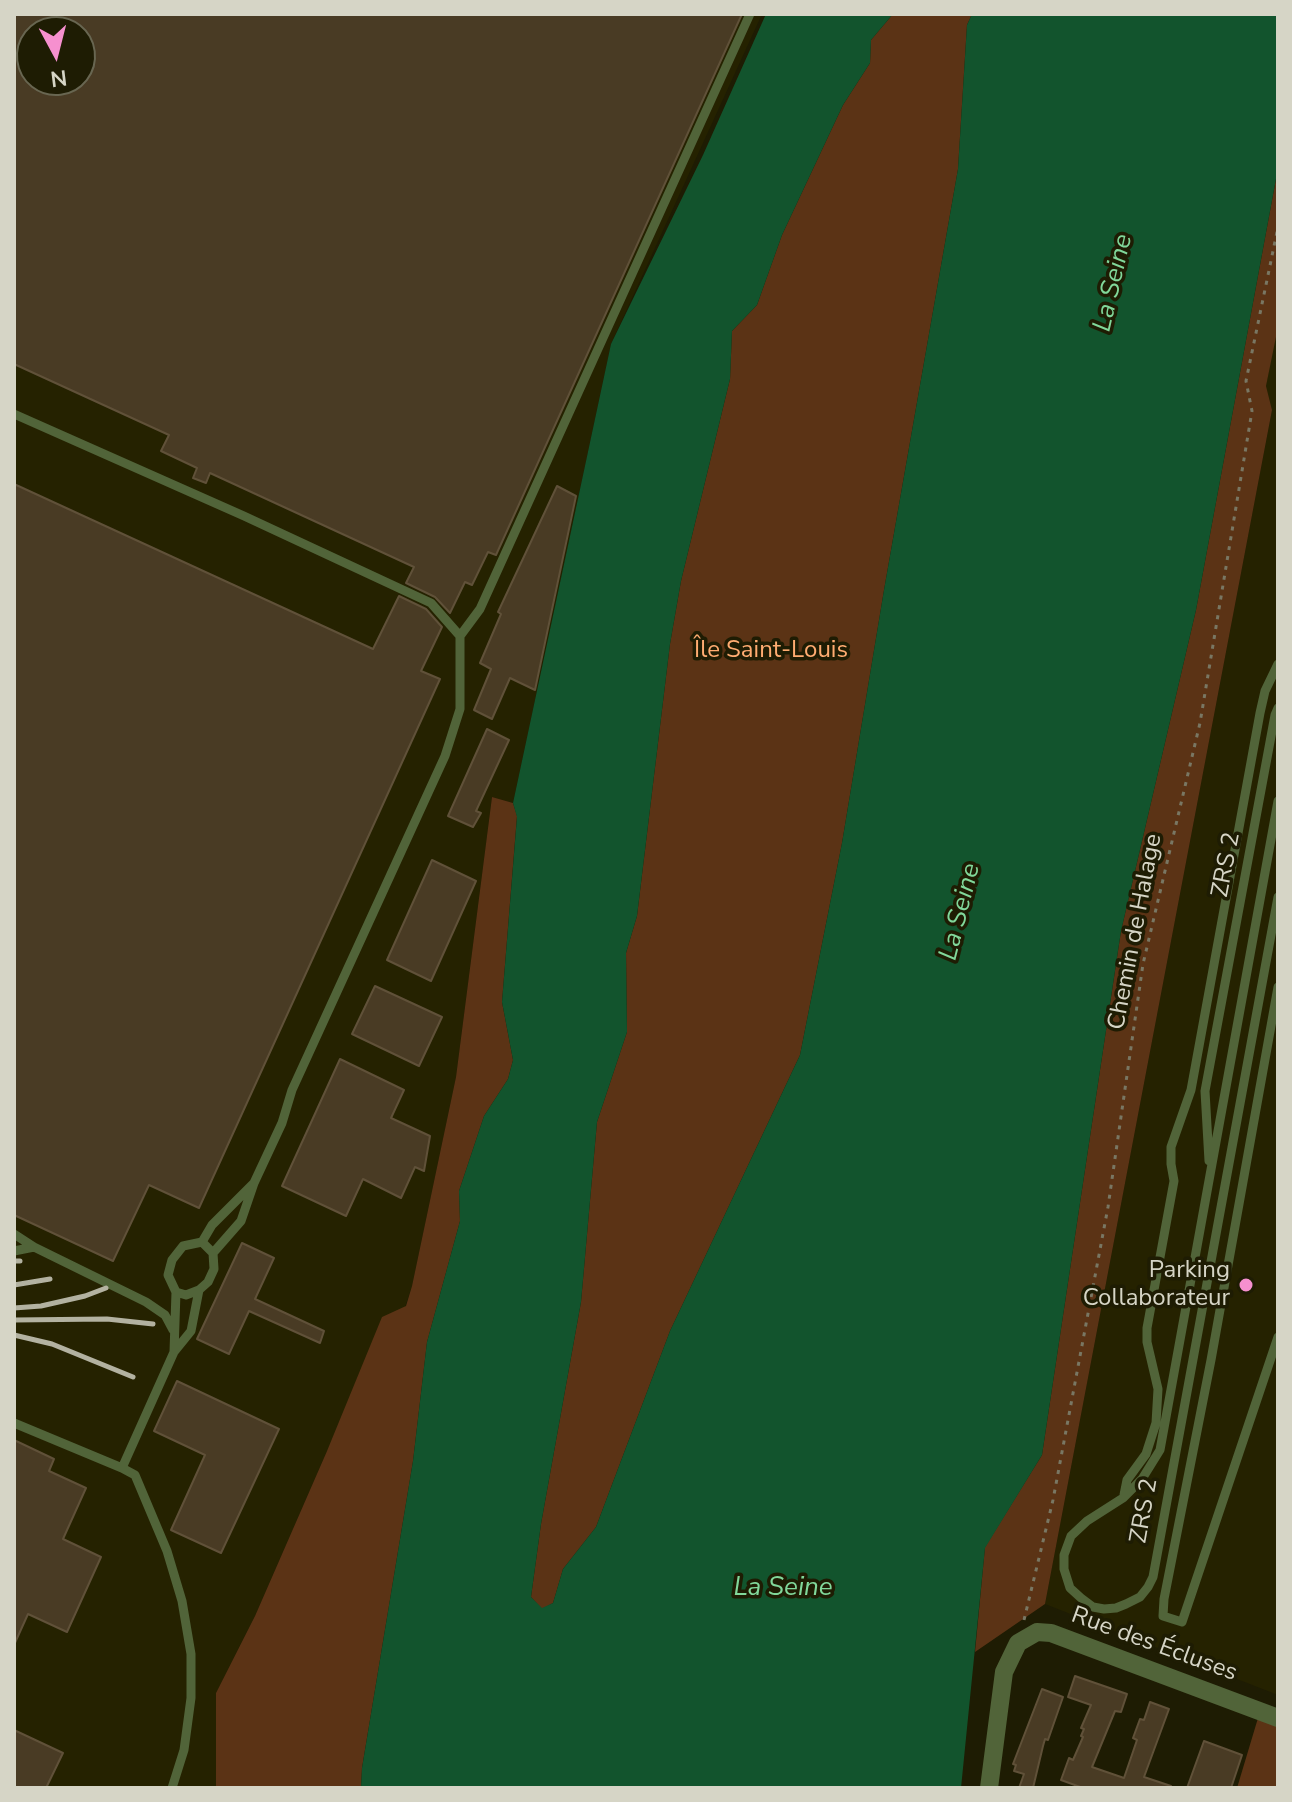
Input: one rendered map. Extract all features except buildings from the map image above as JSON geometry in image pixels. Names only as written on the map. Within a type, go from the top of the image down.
[{"type":"street","name":"Rue des Écluses","points":[[1018,1643],[1037,1632],[1051,1633],[1278,1718]]},
{"type":"street","points":[[989,1788],[1004,1672],[1018,1643]]},
{"type":"lane","points":[[213,1253],[241,1221],[254,1183],[282,1123],[292,1090],[445,756],[460,709],[460,636],[486,598],[750,14]]},
{"type":"lane","points":[[14,414],[431,603],[460,636]]},
{"type":"lane","points":[[1123,1498],[1127,1480],[1146,1454],[1156,1423],[1158,1389],[1147,1342],[1147,1328],[1174,1181],[1171,1147],[1191,1090],[1260,713],[1265,691],[1278,664]]},
{"type":"lane","name":"ZRS 2","points":[[1210,1173],[1205,1091],[1278,708]]},
{"type":"lane","name":"ZRS 2","points":[[1278,801],[1160,1450],[1142,1479],[1123,1498],[1087,1521],[1071,1536],[1064,1555],[1064,1569],[1070,1588],[1093,1607],[1116,1608],[1140,1597],[1155,1569],[1278,897]]},
{"type":"lane","points":[[1278,987],[1273,1046],[1165,1591],[1163,1616],[1182,1622],[1278,1337]]},
{"type":"lane","points":[[174,1352],[176,1292],[168,1275],[172,1260],[183,1246],[202,1242],[212,1225],[254,1183]]},
{"type":"lane","points":[[14,1234],[146,1302],[165,1315],[173,1330]]},
{"type":"lane","points":[[176,1292],[186,1295],[208,1282],[214,1269],[213,1253],[202,1242]]},
{"type":"lane","points":[[14,1251],[34,1247]]},
{"type":"lane","points":[[122,1468],[174,1352],[191,1331],[199,1290]]},
{"type":"lane","points":[[14,1423],[135,1475],[167,1551],[182,1601],[191,1654],[191,1698],[184,1750],[172,1788]]},
{"type":"path","name":"Chemin de Halage","points":[[1018,1643],[1053,1500],[1108,1207],[1143,964],[1200,723],[1252,411],[1246,381],[1278,227]]},
{"type":"shaded area","points":[[14,14],[762,14],[611,344],[513,803],[492,797],[456,1077],[412,1286],[405,1307],[327,1451],[255,1616],[216,1693],[216,1788],[14,1788]]},
{"type":"shaded area","points":[[1278,317],[1278,1695],[1045,1604],[1272,410],[1266,386]]},
{"type":"green space","name":"Île Saint-Louis","points":[[893,14],[972,14],[967,25],[958,169],[842,843],[800,1055],[670,1331],[596,1527],[563,1569],[553,1603],[542,1609],[531,1597],[581,1302],[597,1122],[627,1032],[626,953],[637,916],[670,644],[681,581],[730,379],[732,331],[757,305],[782,235],[843,105],[870,63],[871,40]]},
{"type":"green space","points":[[1278,168],[1278,327],[1266,386],[1272,410],[1045,1604],[975,1652],[985,1547],[1042,1455],[1121,931],[1196,610]]},
{"type":"green space","points":[[492,797],[513,803],[517,816],[502,1002],[513,1060],[508,1079],[484,1116],[459,1191],[460,1221],[427,1342],[413,1461],[361,1788],[216,1788],[216,1693],[255,1616],[382,1317],[406,1306],[412,1286],[456,1077]]},
{"type":"green space","points":[[1258,1718],[1278,1726],[1278,1788],[1237,1788]]},
{"type":"water","name":"La Seine","points":[[766,14],[893,14],[871,40],[870,63],[843,105],[782,235],[757,305],[732,331],[730,379],[681,581],[670,644],[637,916],[626,953],[627,1032],[597,1122],[581,1302],[531,1597],[542,1608],[553,1603],[563,1569],[596,1527],[670,1331],[800,1055],[842,843],[958,169],[967,25],[972,14],[1278,14],[1278,168],[1196,610],[1121,931],[1042,1455],[985,1548],[961,1788],[361,1788],[413,1461],[427,1342],[460,1221],[459,1191],[484,1116],[508,1079],[513,1060],[502,1002],[517,817],[513,803],[611,344],[703,155]]},
{"type":"railway","points":[[14,1261],[20,1261]]},
{"type":"railway","points":[[14,1285],[50,1279]]},
{"type":"railway","points":[[14,1308],[41,1306],[106,1288]]},
{"type":"railway","points":[[14,1320],[107,1319],[153,1324]]},
{"type":"railway","points":[[14,1335],[52,1344],[133,1377]]},
{"type":"place","name":"Parking Collaborateur","points":[[1246,1285]]}]
